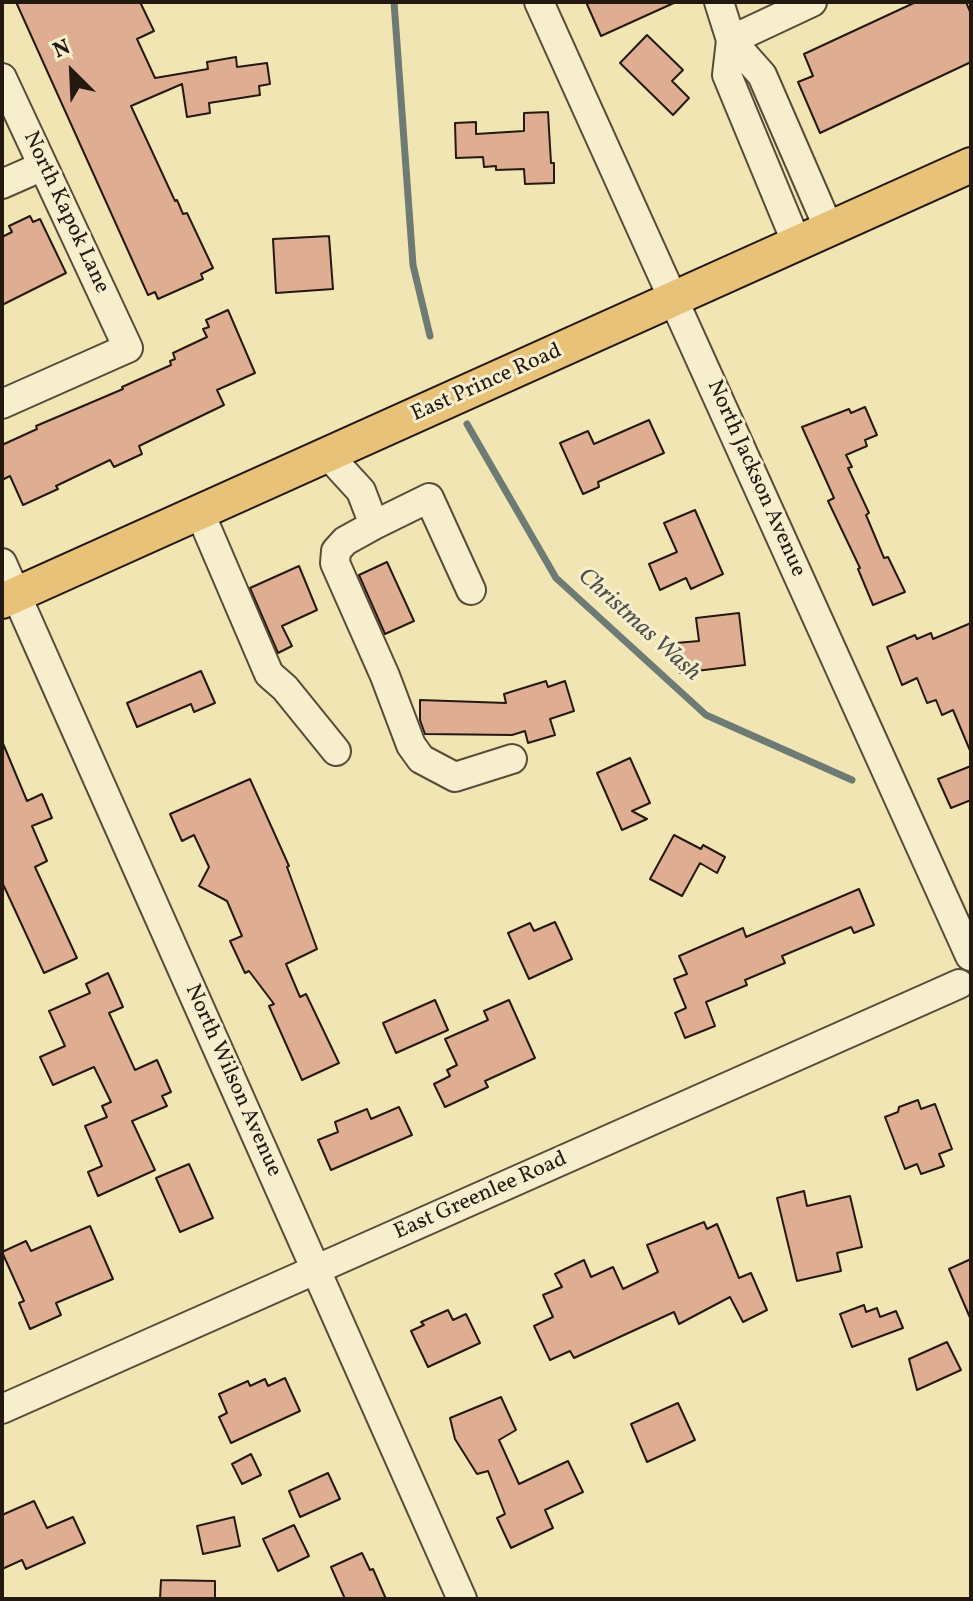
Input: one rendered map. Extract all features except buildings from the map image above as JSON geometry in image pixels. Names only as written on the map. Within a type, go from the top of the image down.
[{"type":"main road","name":"East Prince Road","points":[[10,598],[971,165]]},
{"type":"street","name":"North Jackson Avenue","points":[[539,2],[970,956]]},
{"type":"street","points":[[719,2],[731,40],[762,75],[829,229]]},
{"type":"street","points":[[731,40],[812,2]]},
{"type":"street","points":[[731,40],[727,75],[797,244]]},
{"type":"street","name":"North Kapok Lane","points":[[2,78],[128,348],[2,404]]},
{"type":"street","points":[[743,114],[773,101]]},
{"type":"street","points":[[2,184],[43,166]]},
{"type":"street","points":[[328,455],[361,491],[374,525]]},
{"type":"street","points":[[471,590],[429,498],[345,541],[336,551],[335,563],[385,676],[411,745],[421,759],[455,777],[512,759]]},
{"type":"street","points":[[200,513],[269,674],[285,688],[336,751]]},
{"type":"street","name":"North Wilson Avenue","points":[[2,563],[10,598],[317,1271],[462,1599]]},
{"type":"street","points":[[965,990],[957,971],[970,956]]},
{"type":"street","name":"East Greenlee Road","points":[[2,1409],[965,990]]},
{"type":"waterway","name":"Christmas Wash","points":[[394,2],[413,265],[430,336]]},
{"type":"waterway","name":"Christmas Wash","points":[[467,424],[556,578],[706,715],[852,780]]}]
